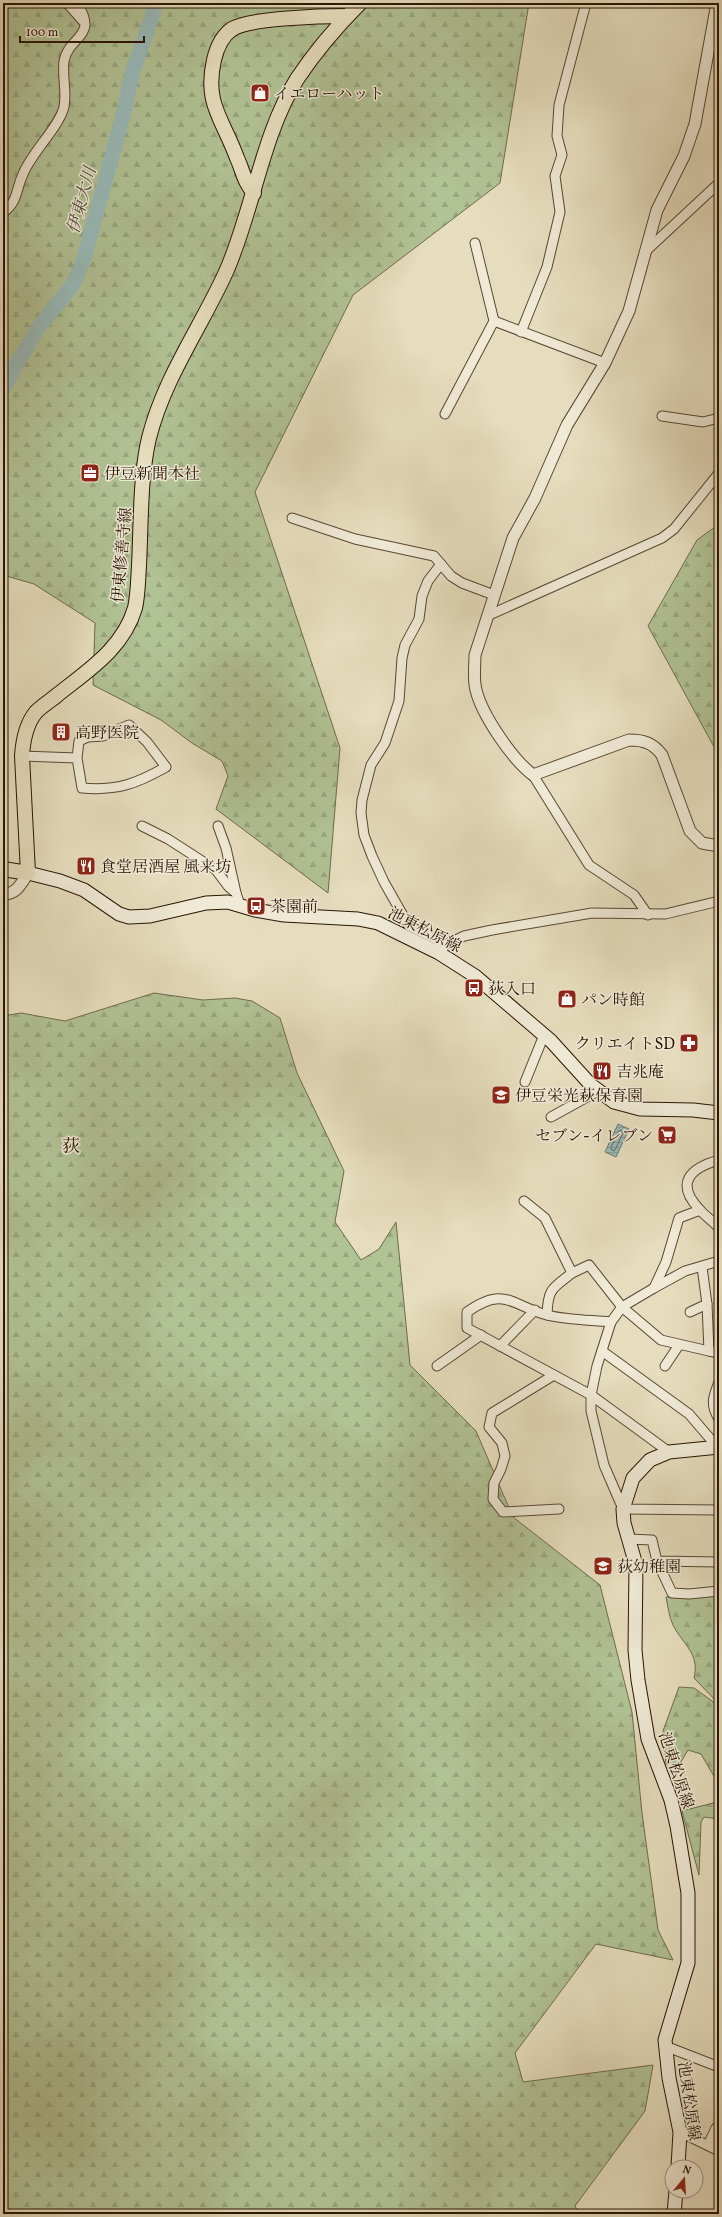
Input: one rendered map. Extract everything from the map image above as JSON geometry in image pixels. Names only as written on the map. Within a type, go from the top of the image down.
[{"type":"main road","name":"伊東修善寺線","points":[[28,873],[22,756],[22,746],[27,727],[37,711],[111,651],[127,628],[134,609],[138,589],[144,472],[149,440],[158,408],[169,382],[227,269],[274,132],[297,80],[347,16],[360,3]]},
{"type":"main road","points":[[254,193],[245,183],[237,157],[214,104],[210,89],[216,54],[223,37],[234,28],[246,24],[318,16],[347,16]]},
{"type":"main road","points":[[3,869],[28,873]]},
{"type":"main road","name":"池東松原線","points":[[28,873],[84,890],[119,914],[129,917],[150,916],[206,902],[228,902],[238,899],[255,910],[284,915],[358,919],[378,923],[439,953],[475,976],[544,1035],[598,1091],[614,1102],[640,1109],[693,1110],[719,1113]]},
{"type":"main road","name":"池東松原線","points":[[678,2159],[680,2132],[665,2040],[688,1964],[688,1893],[677,1826],[670,1800],[648,1739],[638,1680],[635,1650],[636,1565],[628,1539],[623,1509],[633,1478],[650,1460],[669,1452],[718,1448]]},
{"type":"main road","points":[[674,2214],[675,2199]]},
{"type":"street","points":[[67,3],[86,23]]},
{"type":"street","points":[[3,213],[13,205],[23,173],[62,113],[66,92],[64,60],[70,49],[81,37],[86,23],[85,16],[77,3]]},
{"type":"street","points":[[521,332],[547,267],[560,212],[555,176],[562,155],[557,136],[559,104],[586,3]]},
{"type":"street","points":[[648,915],[634,895],[589,865],[533,775],[517,760],[491,722],[481,705],[476,689],[475,655],[513,538],[535,498],[567,425],[605,363],[629,311],[657,210],[684,156],[695,124],[716,3]]},
{"type":"street","points":[[647,250],[719,183]]},
{"type":"street","points":[[445,414],[494,321],[475,243]]},
{"type":"street","points":[[494,321],[605,363]]},
{"type":"street","points":[[662,416],[703,422],[719,418]]},
{"type":"street","points":[[487,616],[662,538],[674,528],[719,473]]},
{"type":"street","points":[[292,518],[354,539],[434,556],[451,576],[462,583],[494,595]]},
{"type":"street","points":[[439,953],[439,942],[409,926],[384,882],[364,835],[361,813],[362,800],[371,765],[385,743],[399,701],[402,658],[406,645],[419,619],[422,596],[428,581],[441,564]]},
{"type":"street","points":[[129,725],[147,742],[166,767],[151,775],[123,786],[106,790],[82,788],[77,758],[79,741],[88,737],[103,736],[129,725]]},
{"type":"street","points":[[533,775],[629,740],[642,740],[656,746],[662,755],[690,831],[702,843],[719,846]]},
{"type":"street","points":[[22,756],[77,758]]},
{"type":"street","points":[[142,826],[168,839],[216,870],[238,899]]},
{"type":"street","points":[[218,826],[226,848],[238,899]]},
{"type":"street","points":[[3,894],[13,893],[28,873]]},
{"type":"street","points":[[439,953],[445,945],[464,936],[492,930],[592,913],[648,915],[665,914],[719,901]]},
{"type":"street","points":[[525,1082],[544,1035]]},
{"type":"street","points":[[551,1117],[598,1091]]},
{"type":"street","points":[[719,1160],[695,1171],[688,1179],[686,1191],[700,1210],[719,1228]]},
{"type":"street","points":[[524,1202],[545,1218],[572,1273]]},
{"type":"street","points":[[654,1288],[666,1262],[679,1218],[700,1210]]},
{"type":"street","points":[[719,1261],[685,1271],[622,1307],[611,1322],[591,1395],[591,1411],[604,1465],[623,1509],[719,1510]]},
{"type":"street","points":[[547,1315],[548,1296],[551,1290],[572,1273],[589,1265],[622,1307],[661,1340],[719,1353]]},
{"type":"street","points":[[702,1267],[707,1304],[709,1351]]},
{"type":"street","points":[[611,1322],[547,1315],[505,1298],[479,1304],[467,1312],[467,1328],[591,1395],[669,1452]]},
{"type":"street","points":[[690,1312],[707,1304]]},
{"type":"street","points":[[500,1346],[535,1310]]},
{"type":"street","points":[[437,1366],[481,1335]]},
{"type":"street","points":[[665,1366],[679,1345]]},
{"type":"street","points":[[602,1351],[689,1414],[718,1448]]},
{"type":"street","points":[[554,1375],[492,1414],[489,1427],[502,1443],[505,1456],[501,1469],[494,1483],[493,1499],[503,1512],[559,1509]]},
{"type":"street","points":[[719,1382],[712,1400],[713,1410],[719,1419]]},
{"type":"street","points":[[628,1539],[652,1540],[657,1561],[672,1593],[689,1594],[719,1591]]},
{"type":"street","points":[[657,1561],[719,1562]]},
{"type":"street","points":[[665,2046],[719,2067]]},
{"type":"street","points":[[708,2145],[716,2128]]},
{"type":"street","points":[[680,2132],[719,2151]]},
{"type":"green space","points":[[3,3],[529,3],[500,183],[353,295],[255,492],[340,748],[328,893],[216,809],[228,776],[222,761],[192,743],[161,720],[93,685],[95,623],[34,584],[3,575]]},
{"type":"green space","points":[[719,524],[719,749],[713,745],[648,626],[697,540]]},
{"type":"green space","points":[[154,993],[203,1000],[235,998],[252,1001],[280,1018],[297,1073],[344,1171],[335,1222],[361,1260],[379,1249],[396,1222],[410,1365],[476,1431],[513,1517],[600,1585],[632,1712],[642,1813],[658,1930],[673,1960],[596,1944],[515,2053],[523,2082],[653,2065],[645,2111],[575,2206],[579,2214],[3,2214],[3,1016],[21,1013],[65,1021]]},
{"type":"green space","points":[[715,1595],[719,1597],[719,1704],[694,1678],[695,1662],[693,1656],[673,1625],[666,1597]]},
{"type":"green space","points":[[679,1687],[694,1688],[719,1706],[719,1819],[704,1817],[701,1822],[699,1875],[682,1811],[717,1802],[715,1778],[701,1754],[688,1750],[679,1765],[666,1764],[663,1731]]},
{"type":"water","points":[[618,1124],[629,1129],[616,1157],[605,1152]]},
{"type":"waterway","name":"伊東大川","points":[[3,388],[38,328],[72,286],[84,259],[125,108],[132,74],[154,11],[154,3]]},
{"type":"place","name":"イエローハット","points":[[260,93]]},
{"type":"place","name":"伊豆新聞本社","points":[[90,473]]},
{"type":"place","name":"高野医院","points":[[61,732]]},
{"type":"place","name":"食堂居酒屋 風来坊","points":[[86,866]]},
{"type":"place","name":"茶園前","points":[[256,906]]},
{"type":"place","name":"荻入口","points":[[474,988]]},
{"type":"place","name":"パン時館","points":[[567,999]]},
{"type":"place","name":"クリエイトSD","points":[[689,1043]]},
{"type":"place","name":"吉兆庵","points":[[602,1071]]},
{"type":"place","name":"伊豆栄光萩保育園","points":[[501,1095]]},
{"type":"place","name":"セブン-イレブン","points":[[667,1135]]},
{"type":"place","name":"荻幼稚園","points":[[603,1566]]},
{"type":"district","name":"荻","points":[[71,1146]]}]
